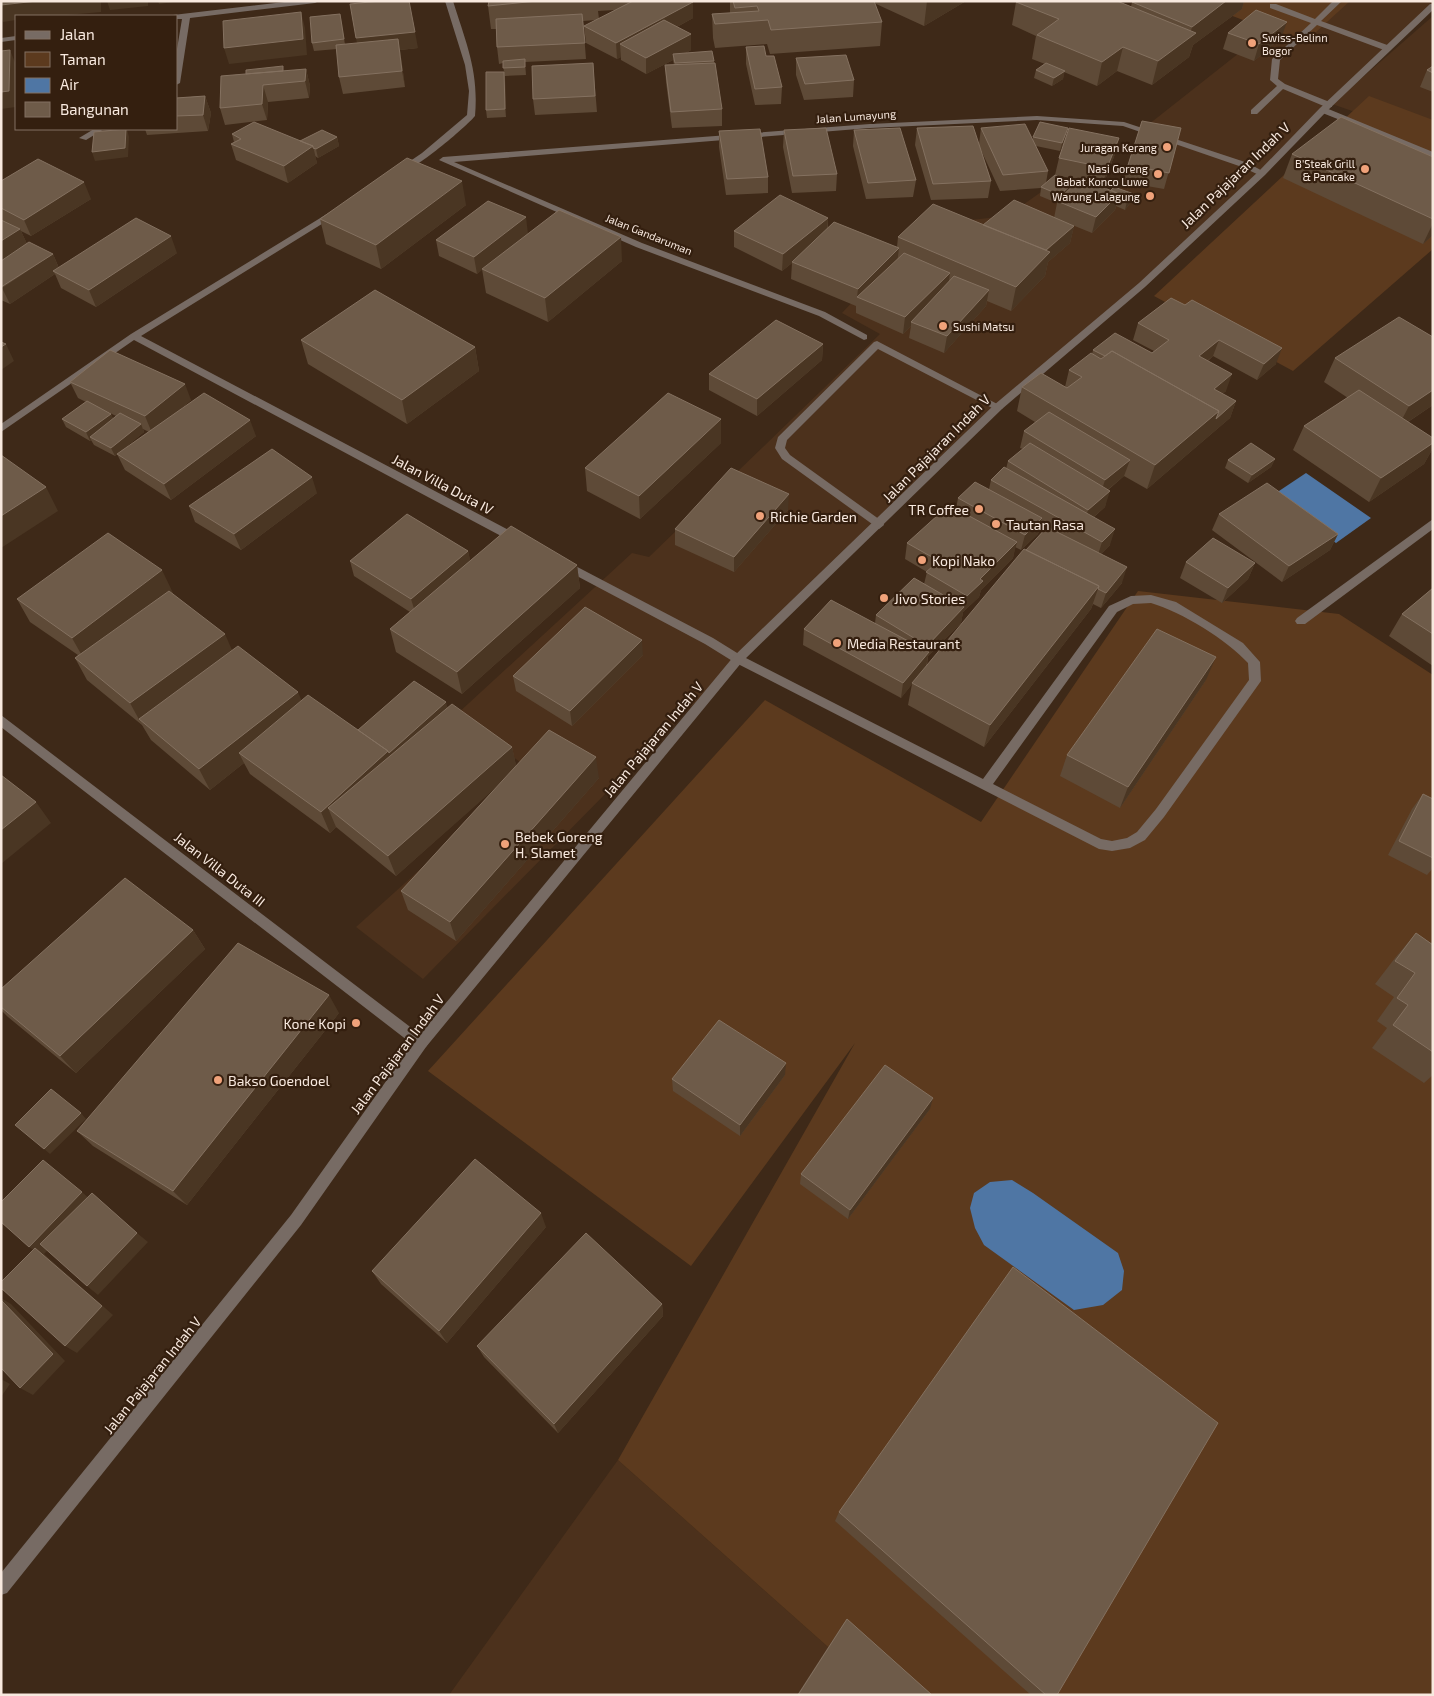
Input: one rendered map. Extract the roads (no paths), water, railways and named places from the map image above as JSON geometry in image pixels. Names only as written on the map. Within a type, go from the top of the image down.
[{"type":"street","points":[[178,18],[315,1]]},
{"type":"street","points":[[393,176],[425,155],[471,116],[473,91],[469,65],[449,1]]},
{"type":"street","points":[[1338,1],[1276,59],[1274,80],[1326,108],[1433,155]]},
{"type":"street","points":[[1272,6],[1387,48]]},
{"type":"street","name":"Jalan Pajajaran Indah V","points":[[1,1587],[296,1220],[421,1043],[738,659],[879,525],[998,407],[1142,285],[1262,173],[1387,48],[1433,6]]},
{"type":"street","points":[[178,70],[186,16]]},
{"type":"street","points":[[1,40],[15,38]]},
{"type":"street","points":[[1254,112],[1282,86]]},
{"type":"street","name":"Jalan Lumayung","points":[[443,160],[870,126],[1037,118],[1124,124],[1245,165],[1262,173]]},
{"type":"street","points":[[83,138],[98,130]]},
{"type":"street","name":"Jalan Gandaruman","points":[[425,155],[443,160],[639,245],[822,314],[864,337]]},
{"type":"street","points":[[1,429],[134,336],[343,206]]},
{"type":"street","name":"Jalan Villa Duta IV","points":[[134,336],[526,544]]},
{"type":"street","points":[[879,525],[786,457],[780,448],[782,439],[877,344],[998,407]]},
{"type":"street","points":[[1302,621],[1433,523]]},
{"type":"street","points":[[552,558],[709,641],[738,659],[984,786],[1099,844],[1112,846],[1130,843],[1141,836],[1160,812],[1255,681],[1254,662],[1239,646],[1172,605],[1151,599],[1130,600],[1113,609],[984,786]]},
{"type":"street","name":"Jalan Villa Duta III","points":[[1,720],[421,1043]]},
{"type":"water","points":[[1306,473],[1371,518],[1336,543],[1270,497]]},
{"type":"water","points":[[1012,1180],[1118,1253],[1124,1271],[1122,1290],[1103,1305],[1074,1310],[984,1245],[975,1228],[970,1208],[974,1193],[990,1182]]},
{"type":"place","name":"Swiss-Belinn Bogor","points":[[1252,43]]},
{"type":"place","name":"Juragan Kerang","points":[[1167,147]]},
{"type":"place","name":"B'Steak Grill & Pancake","points":[[1365,169]]},
{"type":"place","name":"Nasi Goreng Babat Konco Luwe","points":[[1158,174]]},
{"type":"place","name":"Warung Lalagung","points":[[1150,196]]},
{"type":"place","name":"Sushi Matsu","points":[[943,326]]},
{"type":"place","name":"TR Coffee","points":[[979,509]]},
{"type":"place","name":"Richie Garden","points":[[760,516]]},
{"type":"place","name":"Tautan Rasa","points":[[996,524]]},
{"type":"place","name":"Kopi Nako","points":[[922,560]]},
{"type":"place","name":"Jivo Stories","points":[[884,598]]},
{"type":"place","name":"Media Restaurant","points":[[837,643]]},
{"type":"place","name":"Bebek Goreng H. Slamet","points":[[505,844]]},
{"type":"place","name":"Kone Kopi","points":[[356,1023]]},
{"type":"place","name":"Bakso Goendoel","points":[[218,1080]]}]
